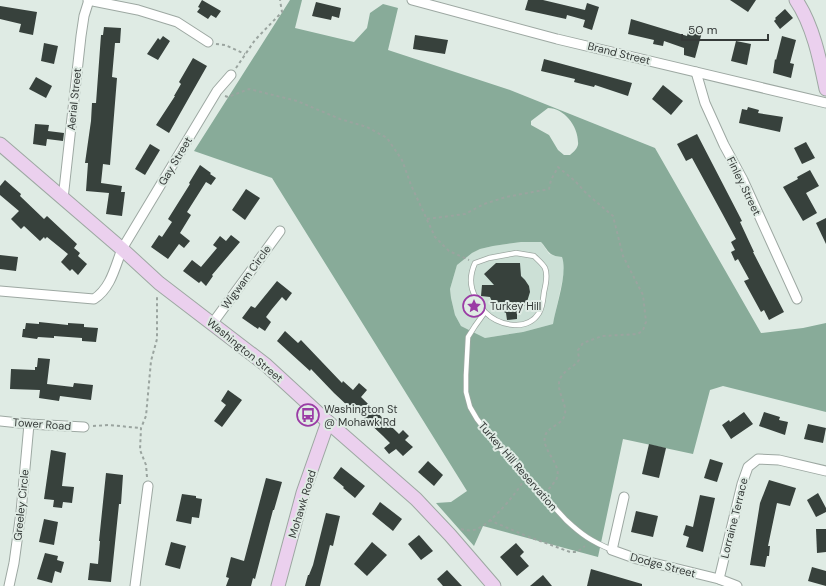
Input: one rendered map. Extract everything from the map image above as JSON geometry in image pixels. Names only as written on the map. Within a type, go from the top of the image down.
[{"type":"street","points":[[88,0],[138,10],[177,22],[208,42]]},
{"type":"street","name":"Aerial Street","points":[[63,199],[80,36],[88,0]]},
{"type":"street","name":"Brand Street","points":[[412,0],[557,38],[826,104]]},
{"type":"street","points":[[796,0],[808,24],[821,63],[826,89]]},
{"type":"street","name":"Finley Street","points":[[696,72],[705,103],[724,146],[743,180],[797,299]]},
{"type":"street","name":"Gay Street","points":[[0,291],[94,299],[105,289],[113,274],[122,249],[217,91],[231,75]]},
{"type":"street","name":"Washington Street","points":[[0,144],[157,281],[266,365],[328,422],[416,499],[450,535],[494,586]]},
{"type":"street","name":"Wigwam Circle","points":[[212,324],[280,231]]},
{"type":"street","name":"Tower Road","points":[[0,421],[84,427]]},
{"type":"street","name":"Mohawk Road","points":[[278,586],[303,493],[328,422]]},
{"type":"street","name":"Greeley Circle","points":[[9,586],[14,563],[21,512],[29,424]]},
{"type":"street","name":"Lorraine Terrace","points":[[719,579],[742,484],[748,467],[758,459],[779,460],[826,471]]},
{"type":"street","points":[[135,586],[148,486]]},
{"type":"street","points":[[612,550],[624,497]]},
{"type":"street","name":"Dodge Street","points":[[612,550],[645,561],[719,579],[737,586]]},
{"type":"lane","points":[[516,253],[534,256],[544,267],[546,280],[542,306],[533,320],[518,325],[509,325],[491,318],[485,312],[474,297],[471,288],[472,270],[475,263],[489,258],[516,253]]},
{"type":"lane","name":"Turkey Hill Reservation","points":[[485,312],[468,337],[466,392],[470,407],[486,432],[566,520],[590,540],[612,550]]},
{"type":"path","points":[[231,75],[255,40],[282,12],[280,0]]},
{"type":"path","points":[[225,45],[245,54]]},
{"type":"path","points":[[217,91],[228,97],[249,89],[296,101],[340,119],[367,127],[387,138],[402,160],[435,237],[449,251],[475,263]]},
{"type":"path","points":[[427,219],[465,214],[484,204],[506,197],[549,190],[551,180],[558,166],[587,194],[613,216],[623,256],[643,295],[646,322],[643,330],[638,334],[602,336],[583,343],[578,350],[579,360],[575,365],[567,370],[560,379],[559,390],[565,414],[559,423],[548,430],[545,437],[546,445],[558,471],[557,479],[544,495]]},
{"type":"path","points":[[148,486],[146,465],[140,450],[141,428],[146,416],[151,361],[157,339],[157,281]]},
{"type":"path","points":[[84,427],[109,425],[141,428]]},
{"type":"path","points":[[450,535],[457,529],[472,531],[479,529],[510,500],[528,477]]},
{"type":"path","points":[[489,520],[531,538],[573,553],[578,552],[590,540]]},
{"type":"shaded area","points":[[521,242],[541,242],[549,254],[562,257],[565,265],[553,324],[523,332],[485,338],[461,326],[455,315],[450,289],[457,265],[472,253],[480,249]]},
{"type":"green space","points":[[290,0],[302,0],[295,28],[354,42],[367,28],[370,13],[383,4],[398,8],[388,50],[510,90],[655,148],[761,333],[803,328],[826,323],[826,412],[723,386],[710,390],[693,454],[623,439],[598,557],[483,526],[474,546],[436,503],[451,502],[467,491],[272,178],[194,151]],"holes":[[[548,108],[559,111],[565,115],[576,130],[578,146],[570,155],[564,155],[558,150],[549,135],[531,125],[531,121]],[[521,242],[541,242],[551,254],[562,257],[564,272],[563,280],[553,324],[523,332],[485,338],[461,326],[455,315],[450,289],[457,265],[472,253],[480,249]]]},
{"type":"building","points":[[202,0],[221,11],[216,18],[211,15],[208,19],[197,12],[200,8],[198,7]]},
{"type":"building","points":[[528,0],[543,0],[585,10],[587,3],[599,7],[592,30],[583,27],[585,20],[567,15],[566,19],[525,10]]},
{"type":"building","points":[[730,0],[756,0],[748,12]]},
{"type":"building","points":[[316,2],[341,8],[339,18],[332,16],[331,20],[312,16]]},
{"type":"building","points":[[0,6],[37,12],[33,35],[19,32],[21,24],[0,19]]},
{"type":"building","points":[[785,9],[793,18],[780,29],[774,21],[776,19],[775,18]]},
{"type":"building","points":[[631,19],[687,36],[689,29],[702,32],[695,58],[684,55],[684,48],[664,41],[663,46],[653,44],[654,40],[628,34]]},
{"type":"building","points":[[104,27],[121,28],[120,43],[115,43],[112,77],[117,78],[110,165],[103,164],[101,183],[122,186],[121,192],[125,192],[122,216],[106,214],[109,193],[86,191],[88,163],[85,163],[92,103],[96,103],[101,35],[103,35]]},
{"type":"building","points":[[415,35],[448,40],[445,54],[413,49]]},
{"type":"building","points":[[163,36],[170,41],[158,60],[147,54],[158,38],[160,40]]},
{"type":"building","points":[[782,36],[796,40],[790,63],[794,64],[791,78],[773,73],[775,59],[776,60]]},
{"type":"building","points":[[736,41],[751,44],[747,65],[731,61]]},
{"type":"building","points":[[44,43],[58,46],[54,64],[41,61]]},
{"type":"building","points":[[193,58],[207,66],[169,133],[156,125],[175,96],[181,84],[179,82]]},
{"type":"building","points":[[544,59],[632,83],[628,96],[595,85],[594,87],[574,82],[575,79],[541,71]]},
{"type":"building","points":[[36,77],[52,86],[46,98],[29,89]]},
{"type":"building","points":[[663,85],[683,101],[671,115],[652,99]]},
{"type":"building","points":[[748,107],[759,110],[758,113],[783,117],[780,132],[739,123],[742,109],[747,110]]},
{"type":"building","points":[[35,124],[49,125],[48,131],[64,133],[63,141],[47,139],[46,146],[33,144]]},
{"type":"building","points":[[697,134],[742,221],[740,222],[753,252],[784,312],[769,320],[764,310],[761,312],[744,281],[749,279],[738,259],[735,261],[731,252],[735,250],[731,242],[736,239],[692,158],[686,161],[677,144]]},
{"type":"building","points":[[806,142],[815,158],[802,164],[794,148]]},
{"type":"building","points":[[150,144],[160,150],[145,175],[135,169]]},
{"type":"building","points":[[200,165],[216,178],[211,185],[206,182],[187,212],[191,215],[180,233],[190,241],[184,248],[179,244],[168,259],[151,247],[159,235],[162,237],[172,222],[168,219]]},
{"type":"building","points":[[810,170],[819,186],[806,193],[817,213],[803,221],[783,187],[798,179],[797,177]]},
{"type":"building","points":[[5,180],[21,194],[20,196],[44,219],[47,216],[77,244],[74,248],[80,253],[78,256],[87,264],[78,275],[72,269],[70,271],[61,262],[68,254],[47,237],[45,239],[44,237],[40,241],[24,226],[21,229],[11,219],[19,211],[0,195],[0,186]]},
{"type":"building","points":[[246,189],[260,198],[245,220],[232,210]]},
{"type":"building","points":[[826,218],[826,244],[816,223]]},
{"type":"building","points":[[231,235],[240,242],[212,275],[213,276],[206,286],[201,281],[199,283],[183,271],[192,260],[201,267],[217,248],[213,245],[220,236],[226,241]]},
{"type":"building","points":[[0,255],[18,257],[16,271],[0,269]]},
{"type":"building","points":[[496,263],[520,263],[521,276],[529,286],[530,292],[526,305],[517,311],[517,319],[507,320],[506,313],[498,309],[493,304],[490,297],[481,296],[482,285],[494,285],[484,274]]},
{"type":"building","points":[[277,281],[292,293],[286,301],[282,297],[266,317],[271,322],[265,331],[259,327],[258,329],[242,318],[251,306],[255,308]]},
{"type":"building","points":[[39,322],[68,325],[68,323],[84,324],[84,327],[98,328],[96,342],[82,341],[82,338],[54,336],[54,338],[38,337],[37,339],[22,337],[23,329],[25,329],[26,323],[39,324]]},
{"type":"building","points":[[285,331],[298,343],[301,340],[342,383],[343,381],[353,390],[359,383],[367,390],[361,397],[399,434],[403,430],[409,436],[405,440],[413,447],[403,456],[396,449],[389,454],[384,448],[390,443],[350,405],[349,407],[334,393],[311,369],[310,371],[277,341]]},
{"type":"building","points":[[38,358],[50,359],[47,384],[73,387],[74,383],[93,385],[91,400],[60,396],[59,401],[39,398],[40,390],[10,389],[11,369],[35,370],[35,367],[37,367]]},
{"type":"building","points":[[228,390],[242,400],[222,427],[214,421],[226,405],[221,401]]},
{"type":"building","points":[[744,412],[753,424],[731,439],[722,425],[729,420],[730,422]]},
{"type":"building","points":[[764,412],[780,417],[779,420],[788,422],[785,435],[759,426]]},
{"type":"building","points":[[808,424],[826,428],[823,443],[804,439]]},
{"type":"building","points":[[649,444],[666,448],[659,478],[642,474]]},
{"type":"building","points":[[51,450],[66,453],[62,486],[74,487],[72,503],[63,502],[62,508],[53,507],[54,500],[44,499]]},
{"type":"building","points":[[710,459],[723,463],[717,482],[704,478]]},
{"type":"building","points":[[428,461],[443,475],[434,486],[418,472]]},
{"type":"building","points":[[341,467],[365,486],[355,498],[333,478]]},
{"type":"building","points":[[106,473],[123,475],[121,504],[119,504],[111,582],[88,580],[90,563],[98,564]]},
{"type":"building","points":[[266,478],[282,482],[255,579],[253,578],[251,586],[226,586],[229,578],[226,577],[231,557],[244,561]]},
{"type":"building","points":[[769,480],[796,488],[790,506],[777,503],[768,546],[770,546],[769,556],[767,556],[765,567],[750,565],[760,503]]},
{"type":"building","points":[[818,493],[826,508],[826,512],[816,517],[807,500]]},
{"type":"building","points":[[182,494],[196,496],[196,498],[202,499],[199,518],[192,517],[191,524],[176,521]]},
{"type":"building","points":[[700,495],[715,498],[703,552],[686,547],[689,537],[683,535],[686,525],[693,527]]},
{"type":"building","points":[[380,502],[402,519],[393,531],[372,514]]},
{"type":"building","points":[[636,511],[658,516],[653,537],[631,532]]},
{"type":"building","points":[[326,513],[340,516],[333,546],[330,545],[320,586],[305,586],[313,565]]},
{"type":"building","points":[[44,519],[58,522],[54,545],[39,542]]},
{"type":"building","points":[[816,529],[826,529],[826,552],[817,553]]},
{"type":"building","points":[[419,535],[433,551],[421,560],[408,544]]},
{"type":"building","points":[[171,542],[186,546],[180,569],[165,565]]},
{"type":"building","points":[[372,542],[387,555],[367,576],[354,564]]},
{"type":"building","points":[[516,543],[524,552],[520,556],[529,566],[517,576],[500,557]]},
{"type":"building","points":[[45,553],[58,556],[57,560],[64,562],[61,573],[55,571],[52,583],[37,579]]},
{"type":"building","points":[[812,567],[826,571],[826,586],[808,581]]},
{"type":"building","points":[[591,569],[642,584],[642,586],[587,586]]},
{"type":"building","points":[[447,570],[462,586],[443,586],[437,579]]},
{"type":"building","points":[[543,575],[552,586],[530,586]]},
{"type":"place","name":"Turkey Hill","points":[[474,306]]},
{"type":"place","name":"Washington St @ Mohawk Rd","points":[[308,415]]}]
